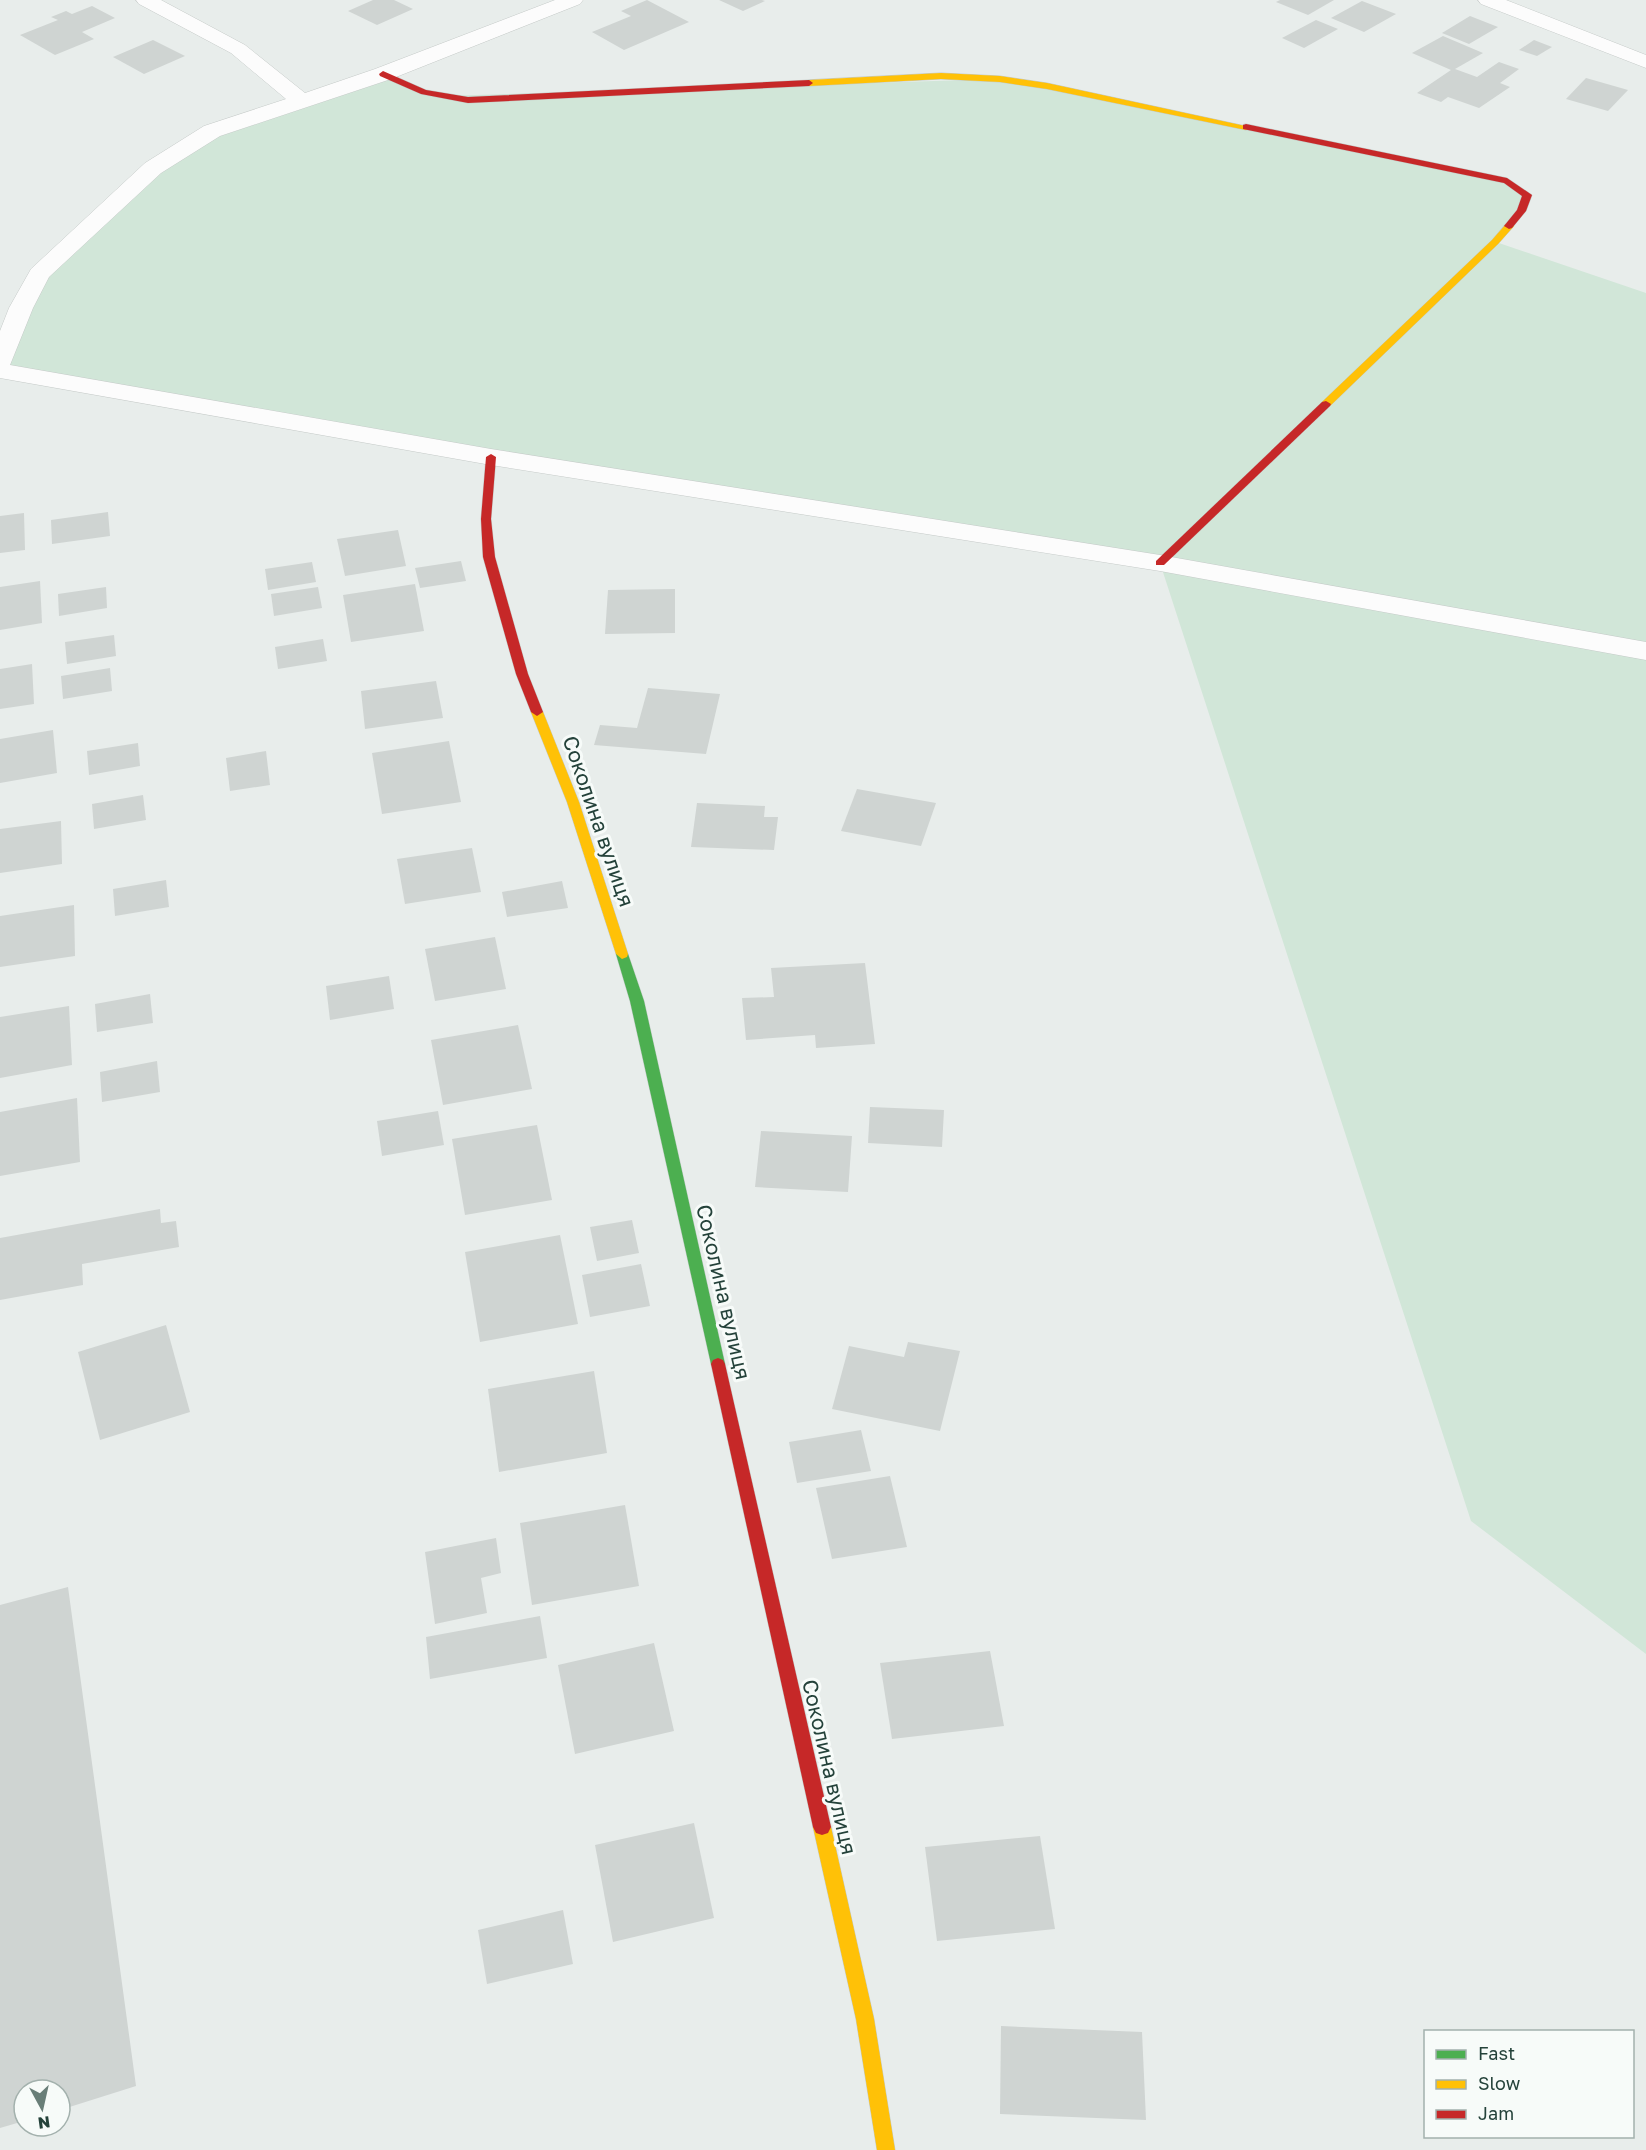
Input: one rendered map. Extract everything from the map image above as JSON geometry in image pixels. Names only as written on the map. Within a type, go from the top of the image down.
[{"type":"street","points":[[146,0],[238,50],[301,100]]},
{"type":"street","points":[[0,362],[21,308],[39,274],[153,168],[212,131],[382,75],[573,0]]},
{"type":"street","points":[[1488,0],[1646,62]]},
{"type":"street","points":[[382,75],[409,89],[468,100],[941,76],[1000,79],[1047,86],[1507,181],[1527,195],[1521,211],[1495,242],[1160,563]]},
{"type":"street","points":[[0,371],[491,457],[1160,563],[1646,651]]},
{"type":"street","name":"Соколина вулиця","points":[[491,457],[486,519],[489,556],[522,674],[573,802],[637,1001],[865,2019],[885,2150]]},
{"type":"green space","points":[[383,74],[440,96],[1000,79],[1507,181],[1527,195],[1496,242],[1646,293],[1646,1654],[1471,1521],[1160,563],[0,371],[0,362],[39,274],[153,168],[212,131]]},
{"type":"building","points":[[373,0],[394,0],[413,9],[377,25],[348,11]]},
{"type":"building","points":[[647,0],[689,22],[624,50],[592,32],[631,16],[621,11]]},
{"type":"building","points":[[719,0],[762,0],[765,1],[743,11]]},
{"type":"building","points":[[1280,0],[1334,0],[1308,15],[1276,2]]},
{"type":"building","points":[[1362,1],[1396,14],[1364,32],[1331,18]]},
{"type":"building","points":[[92,6],[115,18],[82,32],[94,39],[55,55],[20,35],[58,20],[51,17],[66,11],[72,14]]},
{"type":"building","points":[[1470,16],[1498,27],[1469,44],[1442,33]]},
{"type":"building","points":[[1316,20],[1338,29],[1304,48],[1282,38]]},
{"type":"building","points":[[1443,36],[1483,53],[1455,69],[1477,77],[1499,62],[1519,69],[1500,83],[1510,87],[1479,108],[1448,97],[1441,102],[1417,93],[1451,70],[1412,53]]},
{"type":"building","points":[[153,40],[185,56],[144,74],[113,57]]},
{"type":"building","points":[[1534,40],[1552,47],[1537,56],[1519,50]]},
{"type":"building","points":[[1586,78],[1628,90],[1608,111],[1566,99]]},
{"type":"building","points":[[108,512],[110,536],[52,544],[51,520]]},
{"type":"building","points":[[24,513],[25,550],[0,553],[0,516]]},
{"type":"building","points":[[398,530],[406,566],[345,576],[337,539]]},
{"type":"building","points":[[461,561],[466,581],[420,588],[415,568]]},
{"type":"building","points":[[312,562],[316,582],[268,590],[265,569]]},
{"type":"building","points":[[40,581],[42,623],[0,630],[0,587]]},
{"type":"building","points":[[415,584],[424,631],[351,642],[343,595]]},
{"type":"building","points":[[106,587],[107,608],[59,616],[58,594]]},
{"type":"building","points":[[318,587],[322,608],[274,616],[271,594]]},
{"type":"building","points":[[675,589],[675,633],[605,634],[608,590]]},
{"type":"building","points":[[114,635],[116,656],[67,664],[65,642]]},
{"type":"building","points":[[323,639],[327,661],[278,669],[275,647]]},
{"type":"building","points":[[32,664],[34,704],[0,709],[0,669]]},
{"type":"building","points":[[110,668],[112,691],[63,699],[61,676]]},
{"type":"building","points":[[436,681],[443,718],[365,729],[361,691]]},
{"type":"building","points":[[648,688],[720,694],[706,754],[594,745],[600,725],[637,728]]},
{"type":"building","points":[[53,730],[57,773],[0,783],[0,739]]},
{"type":"building","points":[[449,741],[461,802],[382,814],[372,753]]},
{"type":"building","points":[[138,743],[140,766],[89,775],[87,751]]},
{"type":"building","points":[[266,751],[270,785],[230,791],[226,758]]},
{"type":"building","points":[[857,789],[936,803],[921,846],[841,831]]},
{"type":"building","points":[[143,795],[146,820],[94,829],[92,804]]},
{"type":"building","points":[[697,803],[765,806],[764,817],[778,817],[774,850],[691,847]]},
{"type":"building","points":[[61,821],[62,864],[0,873],[0,829]]},
{"type":"building","points":[[472,848],[481,892],[405,904],[397,859]]},
{"type":"building","points":[[166,880],[169,907],[115,916],[113,889]]},
{"type":"building","points":[[562,881],[568,908],[507,917],[502,892]]},
{"type":"building","points":[[74,905],[75,956],[0,967],[0,916]]},
{"type":"building","points":[[495,937],[506,989],[435,1001],[425,949]]},
{"type":"building","points":[[865,963],[875,1044],[816,1048],[815,1035],[746,1040],[742,998],[774,997],[771,968]]},
{"type":"building","points":[[389,976],[394,1009],[330,1020],[326,986]]},
{"type":"building","points":[[150,994],[153,1023],[97,1032],[95,1004]]},
{"type":"building","points":[[69,1006],[72,1065],[0,1078],[0,1017]]},
{"type":"building","points":[[518,1025],[532,1089],[443,1105],[431,1040]]},
{"type":"building","points":[[157,1061],[160,1092],[102,1102],[100,1072]]},
{"type":"building","points":[[77,1098],[80,1162],[0,1176],[0,1112]]},
{"type":"building","points":[[870,1107],[944,1110],[942,1147],[868,1143]]},
{"type":"building","points":[[438,1111],[444,1145],[382,1156],[377,1121]]},
{"type":"building","points":[[537,1125],[552,1200],[465,1215],[452,1139]]},
{"type":"building","points":[[761,1131],[852,1136],[848,1192],[755,1187]]},
{"type":"building","points":[[160,1209],[161,1223],[176,1221],[179,1247],[82,1264],[83,1285],[0,1300],[0,1238]]},
{"type":"building","points":[[632,1220],[639,1253],[597,1261],[590,1227]]},
{"type":"building","points":[[560,1235],[578,1324],[480,1342],[465,1252]]},
{"type":"building","points":[[641,1264],[650,1306],[590,1317],[582,1275]]},
{"type":"building","points":[[166,1325],[190,1412],[100,1440],[78,1352]]},
{"type":"building","points":[[908,1342],[960,1351],[940,1431],[832,1409],[849,1346],[904,1357]]},
{"type":"building","points":[[594,1371],[607,1453],[499,1472],[488,1389]]},
{"type":"building","points":[[861,1430],[871,1471],[797,1483],[789,1442]]},
{"type":"building","points":[[890,1476],[907,1547],[832,1559],[816,1488]]},
{"type":"building","points":[[625,1505],[639,1586],[532,1605],[520,1523]]},
{"type":"building","points":[[496,1538],[501,1573],[481,1578],[487,1613],[435,1624],[425,1552]]},
{"type":"building","points":[[68,1587],[136,2086],[72,2106],[72,2078],[12,2078],[12,2124],[0,2128],[0,1605]]},
{"type":"building","points":[[540,1616],[547,1658],[430,1679],[426,1637]]},
{"type":"building","points":[[654,1643],[674,1731],[575,1754],[558,1665]]},
{"type":"building","points":[[990,1651],[1004,1726],[892,1739],[880,1663]]},
{"type":"building","points":[[694,1823],[714,1918],[613,1942],[595,1845]]},
{"type":"building","points":[[1040,1836],[1055,1929],[937,1941],[925,1847]]},
{"type":"building","points":[[563,1910],[573,1964],[487,1984],[478,1930]]},
{"type":"building","points":[[1001,2026],[1142,2032],[1146,2120],[1000,2114]]},
{"type":"traffic: fast","points":[[622,954],[637,1001],[718,1364]]},
{"type":"traffic: slow","points":[[809,83],[941,76],[1000,79],[1047,86],[1246,127]]},
{"type":"traffic: slow","points":[[1326,404],[1509,226]]},
{"type":"traffic: slow","points":[[537,712],[573,802],[622,954]]},
{"type":"traffic: slow","points":[[822,1827],[865,2019],[886,2150]]},
{"type":"traffic: jam","points":[[383,74],[424,92],[468,100],[809,83]]},
{"type":"traffic: jam","points":[[1246,127],[1507,181],[1527,195],[1521,211],[1509,226]]},
{"type":"traffic: jam","points":[[1160,563],[1326,404]]},
{"type":"traffic: jam","points":[[491,457],[486,519],[489,557],[522,674],[537,712]]},
{"type":"traffic: jam","points":[[718,1364],[822,1827]]}]
